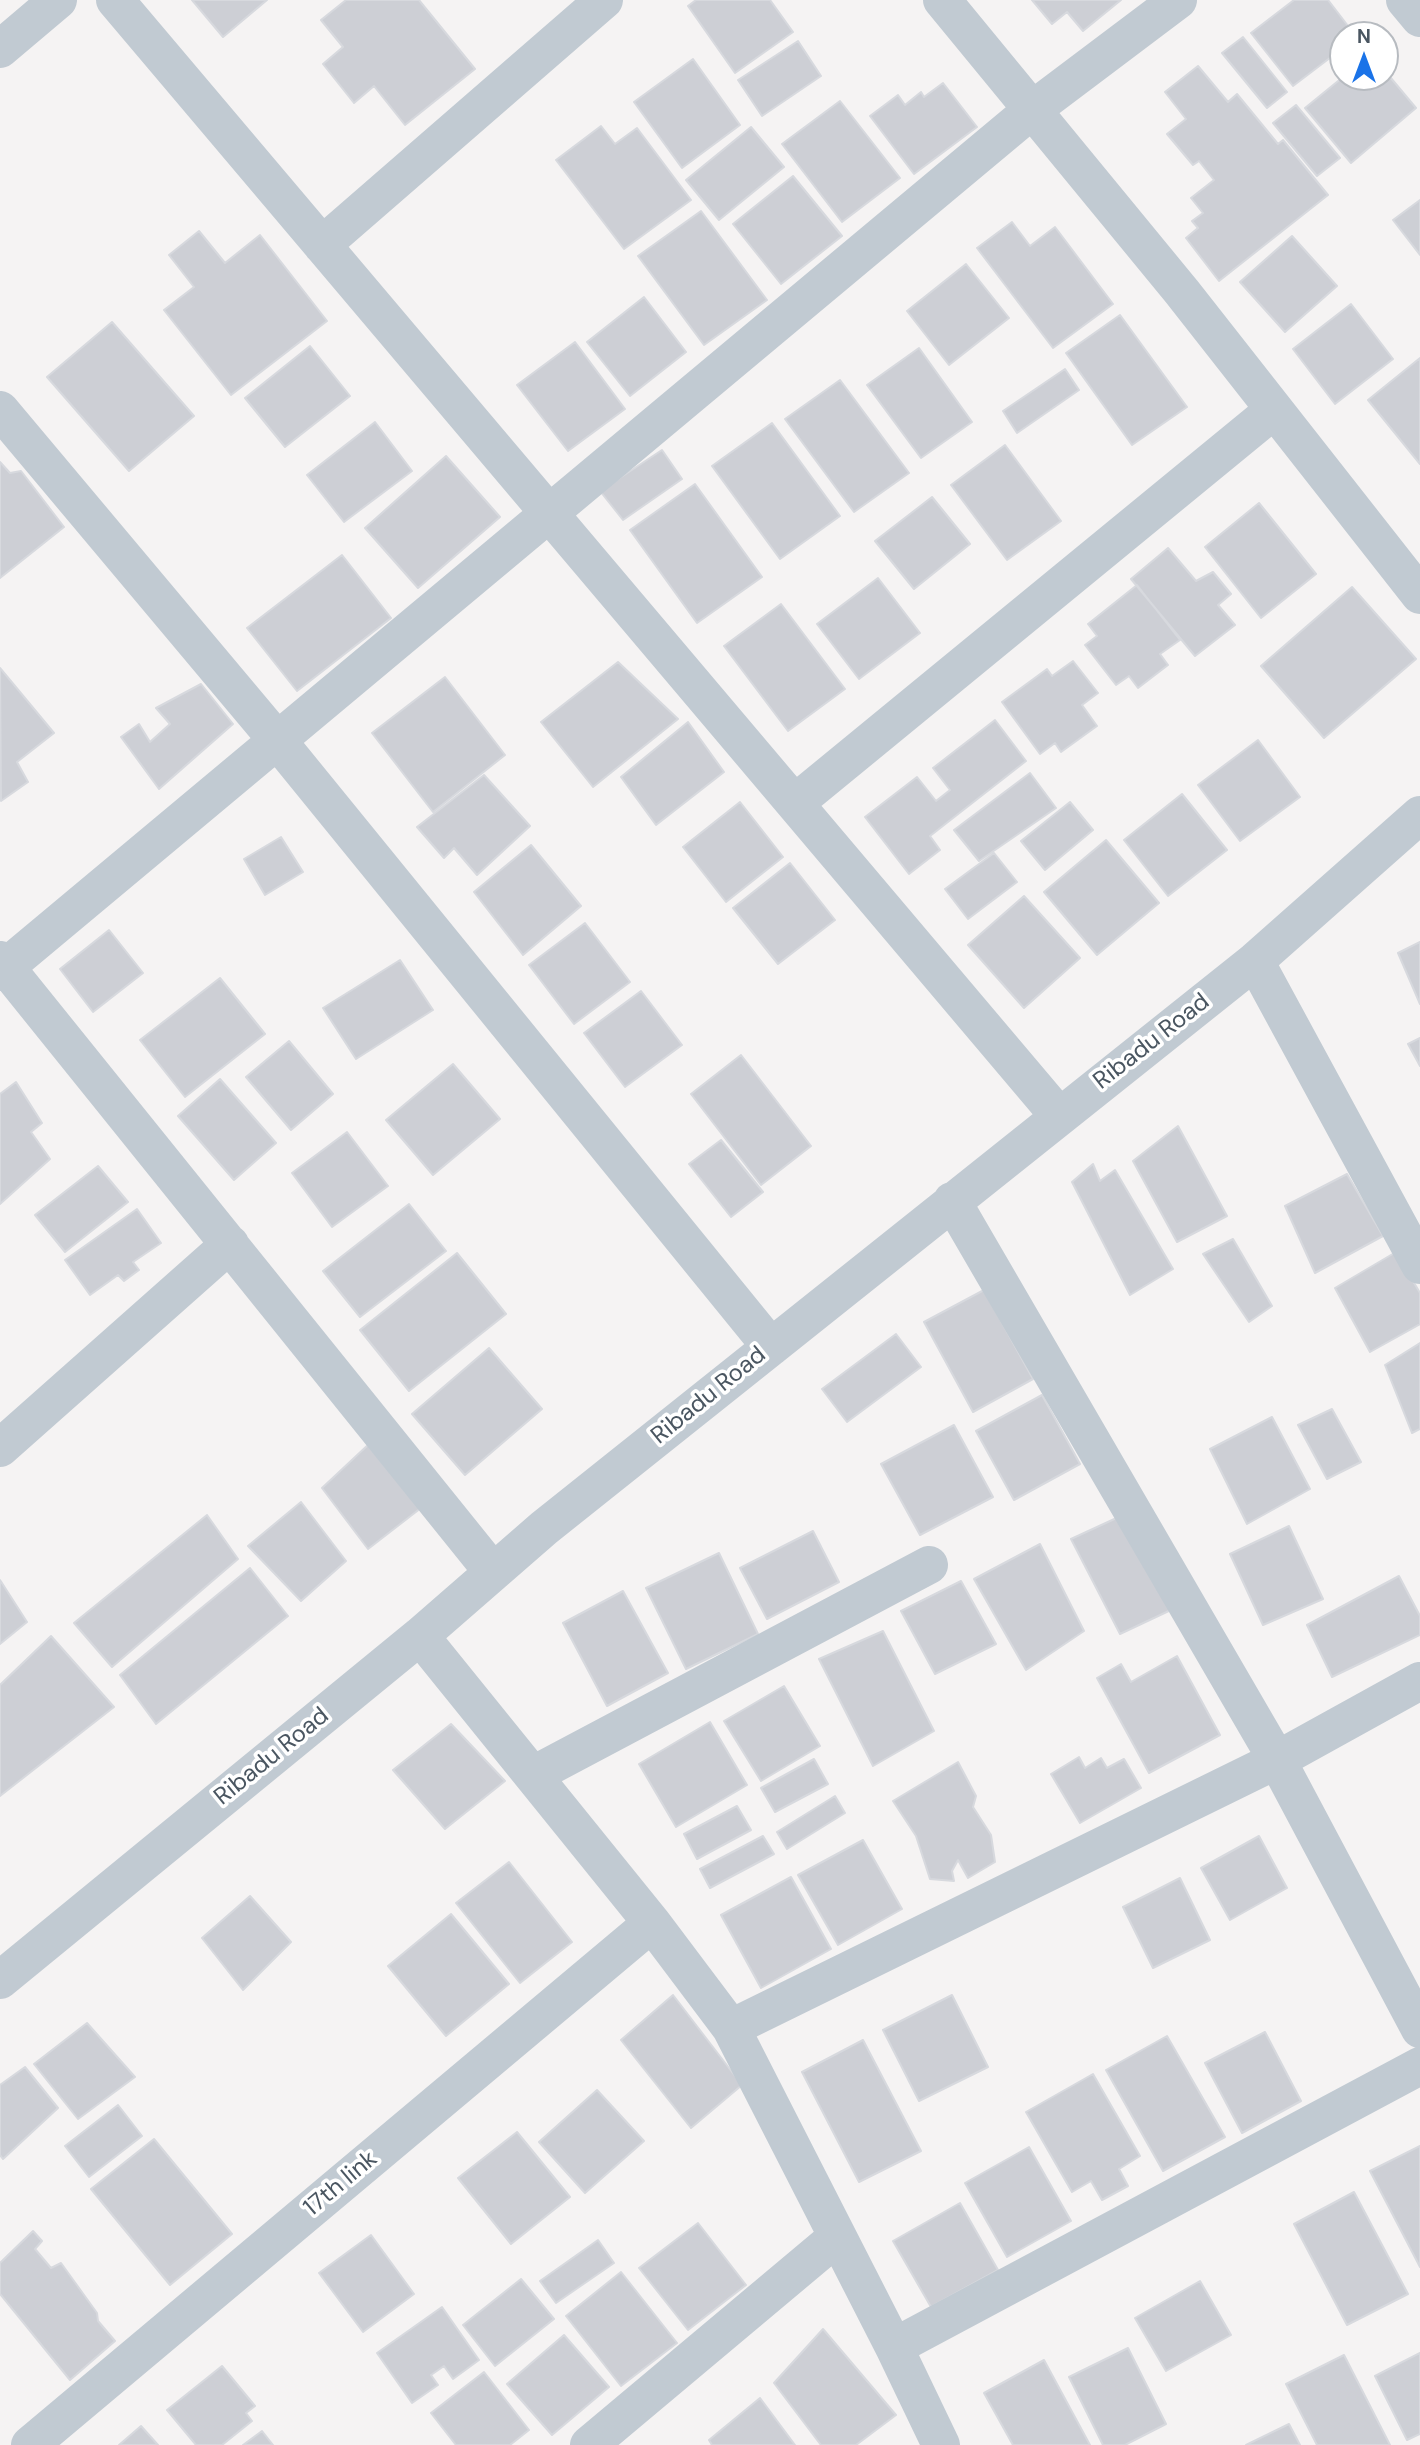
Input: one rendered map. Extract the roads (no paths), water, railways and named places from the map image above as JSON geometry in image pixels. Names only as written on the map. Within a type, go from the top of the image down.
[{"type":"street","points":[[0,49],[58,0]]},
{"type":"street","points":[[115,0],[1059,1116]]},
{"type":"street","points":[[322,245],[604,0]]},
{"type":"street","points":[[942,0],[1182,292],[1420,595]]},
{"type":"street","points":[[493,1572],[230,1244],[2,966],[1032,110],[1178,0]]},
{"type":"street","points":[[1405,0],[1420,18]]},
{"type":"street","points":[[0,410],[277,740],[771,1347]]},
{"type":"street","points":[[794,803],[1274,410]]},
{"type":"street","name":"Ribadu Road","points":[[0,1980],[420,1636],[544,1528],[1255,961],[1420,815]]},
{"type":"street","points":[[1255,961],[1420,1265]]},
{"type":"street","points":[[952,1201],[1277,1760],[1420,2029]]},
{"type":"street","points":[[0,1448],[230,1244]]},
{"type":"street","points":[[533,1776],[929,1565]]},
{"type":"street","points":[[420,1636],[652,1923],[732,2028],[941,2445]]},
{"type":"street","points":[[732,2028],[1277,1760],[1420,1681]]},
{"type":"street","name":"17th link","points":[[30,2445],[652,1923]]},
{"type":"street","points":[[894,2347],[1420,2066]]},
{"type":"street","points":[[589,2445],[837,2237]]}]
